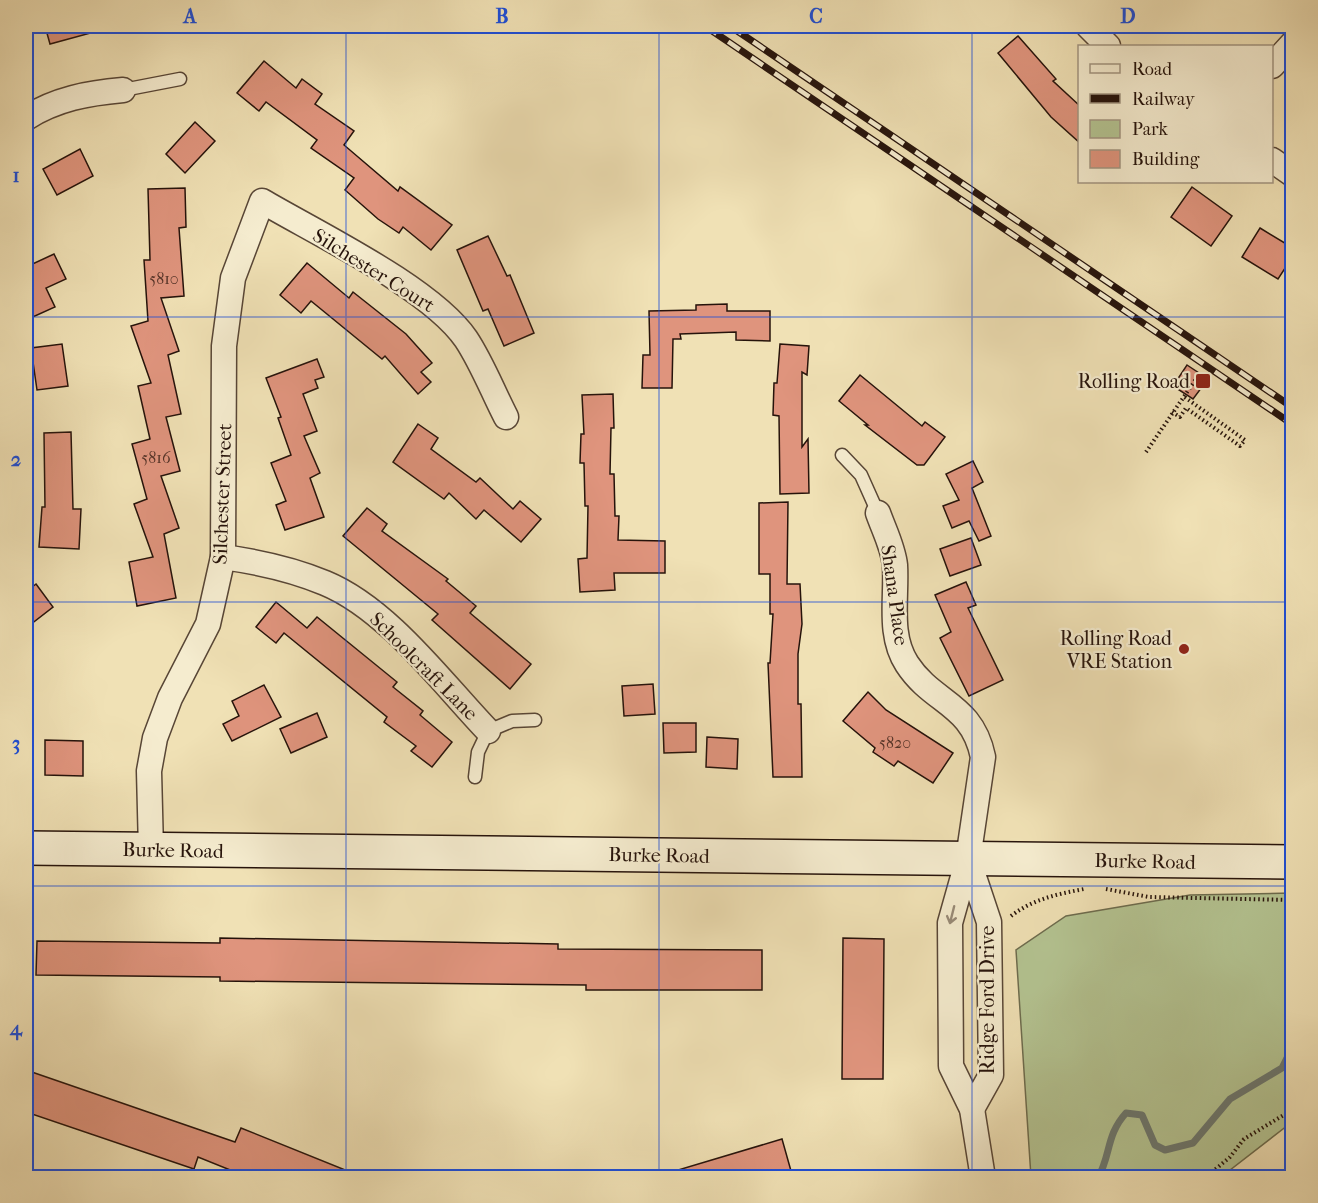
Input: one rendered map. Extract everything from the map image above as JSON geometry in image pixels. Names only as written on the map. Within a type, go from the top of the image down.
[{"type":"street","points":[[1088,26],[1107,45]]},
{"type":"street","points":[[1273,65],[1293,44]]},
{"type":"street","points":[[26,118],[37,111],[82,94],[123,90]]},
{"type":"street","points":[[1273,161],[1293,174]]},
{"type":"street","name":"Silchester Court","points":[[262,201],[433,304],[466,339],[506,417]]},
{"type":"street","name":"Silchester Street","points":[[151,850],[149,771],[155,738],[170,698],[208,624],[223,557],[225,345],[232,278],[262,201]]},
{"type":"street","name":"Shana Place","points":[[878,513],[891,548],[894,564],[895,623],[905,662],[919,680],[959,709],[971,724],[980,743],[982,774],[972,819],[968,859]]},
{"type":"street","name":"Schoolcraft Lane","points":[[223,557],[273,565],[327,584],[355,599],[394,632],[488,731]]},
{"type":"street","name":"Burke Road","points":[[26,848],[1293,862]]},
{"type":"street","name":"Ridge Ford Drive","points":[[968,859],[987,918],[992,1076],[972,1109]]},
{"type":"street","name":"Ridge Ford Drive","points":[[968,859],[950,923],[951,1066],[972,1109],[983,1178]]},
{"type":"lane","points":[[123,90],[180,79]]},
{"type":"lane","name":"Shana Place","points":[[842,455],[861,475],[878,513]]},
{"type":"lane","name":"Schoolcraft Lane","points":[[475,777],[478,752],[488,731],[512,721],[536,720]]},
{"type":"path","points":[[1146,452],[1196,379]]},
{"type":"path","points":[[1172,412],[1180,417],[1186,408],[1240,446],[1245,440],[1183,396]]},
{"type":"path","points":[[987,918],[1010,916],[1024,906],[1047,897],[1093,887]]},
{"type":"path","points":[[1104,889],[1149,897],[1293,900]]},
{"type":"path","points":[[1205,1178],[1230,1157],[1244,1140],[1293,1110]]},
{"type":"green space","points":[[1292,893],[1292,1122],[1221,1177],[1031,1177],[1016,950],[1066,916],[1190,895]]},
{"type":"building","points":[[45,26],[98,26],[98,31],[50,44]]},
{"type":"building","points":[[1018,36],[1056,79],[1053,81],[1078,104],[1078,141],[1051,117],[998,53]]},
{"type":"building","points":[[264,61],[296,88],[302,79],[322,94],[315,104],[354,131],[344,145],[398,191],[400,187],[452,225],[431,250],[403,227],[399,233],[378,219],[345,190],[354,178],[311,148],[317,140],[266,102],[259,111],[237,93]]},
{"type":"building","points":[[195,122],[215,141],[185,173],[166,154]]},
{"type":"building","points":[[80,149],[93,176],[57,195],[43,169]]},
{"type":"building","points":[[1192,187],[1232,216],[1211,246],[1171,217]]},
{"type":"building","points":[[185,188],[186,227],[179,228],[184,296],[161,298],[179,351],[168,355],[181,414],[166,417],[180,471],[161,476],[179,528],[164,534],[176,598],[137,606],[129,562],[153,557],[134,504],[147,499],[132,444],[150,439],[138,386],[151,383],[131,326],[148,321],[144,260],[150,260],[148,189]]},
{"type":"building","points":[[1260,228],[1293,248],[1293,256],[1278,279],[1242,257]]},
{"type":"building","points":[[488,236],[507,276],[510,275],[534,333],[504,346],[488,309],[483,311],[457,250]]},
{"type":"building","points":[[54,254],[66,279],[46,288],[55,307],[26,320],[26,267]]},
{"type":"building","points":[[307,263],[349,298],[353,292],[406,334],[432,363],[421,372],[431,382],[418,394],[385,356],[382,359],[311,301],[301,313],[280,295]]},
{"type":"building","points":[[727,304],[727,311],[770,311],[770,341],[736,340],[736,332],[680,334],[681,339],[673,339],[672,388],[642,388],[643,355],[650,355],[649,311],[696,310],[696,305]]},
{"type":"building","points":[[62,344],[68,386],[37,390],[31,348]]},
{"type":"building","points":[[780,344],[809,346],[807,375],[802,372],[802,447],[808,439],[809,493],[780,494],[779,416],[773,415],[774,383],[777,383]]},
{"type":"building","points":[[317,359],[324,377],[315,380],[318,388],[303,394],[317,431],[304,436],[320,473],[310,478],[324,517],[285,530],[276,505],[286,501],[271,463],[291,455],[278,418],[281,417],[266,378]]},
{"type":"building","points":[[1187,365],[1208,379],[1193,399],[1173,386]]},
{"type":"building","points":[[860,375],[922,426],[925,422],[945,437],[924,465],[917,465],[865,425],[868,425],[839,401]]},
{"type":"building","points":[[613,394],[614,428],[611,428],[610,474],[614,474],[615,516],[619,516],[618,540],[665,541],[665,573],[614,573],[615,590],[580,592],[578,559],[587,558],[588,506],[585,506],[584,463],[580,463],[581,434],[584,434],[582,395]]},
{"type":"building","points":[[418,424],[438,438],[431,449],[476,482],[480,478],[513,509],[520,501],[541,519],[521,542],[484,510],[476,519],[449,493],[444,499],[393,462]]},
{"type":"building","points":[[71,432],[73,509],[81,509],[79,549],[39,547],[42,507],[45,507],[44,433]]},
{"type":"building","points":[[973,461],[983,482],[972,488],[991,536],[979,541],[969,521],[952,528],[943,506],[959,500],[946,474]]},
{"type":"building","points":[[788,502],[787,584],[800,584],[802,624],[798,654],[798,704],[801,704],[802,777],[773,777],[768,663],[770,663],[773,614],[770,614],[770,574],[759,574],[759,503]]},
{"type":"building","points":[[367,508],[387,524],[382,531],[448,579],[446,581],[476,606],[470,613],[531,664],[510,689],[432,620],[438,614],[343,536]]},
{"type":"building","points":[[971,538],[981,565],[950,576],[940,549]]},
{"type":"building","points":[[966,582],[976,605],[968,608],[1003,680],[969,696],[940,638],[951,632],[935,595]]},
{"type":"building","points":[[36,584],[53,607],[26,628],[26,592]]},
{"type":"building","points":[[276,602],[307,628],[317,617],[397,682],[393,687],[423,711],[420,715],[452,742],[432,767],[411,751],[416,746],[384,722],[387,717],[284,633],[276,643],[256,627]]},
{"type":"building","points":[[653,684],[655,714],[624,716],[622,686]]},
{"type":"building","points":[[264,685],[281,717],[232,741],[223,724],[239,716],[232,701]]},
{"type":"building","points":[[868,692],[886,710],[953,753],[933,783],[898,761],[894,766],[873,752],[875,748],[843,721]]},
{"type":"building","points":[[317,713],[327,737],[291,753],[280,729]]},
{"type":"building","points":[[663,723],[696,723],[696,752],[664,753]]},
{"type":"building","points":[[707,737],[738,739],[737,769],[706,767]]},
{"type":"building","points":[[45,740],[83,741],[83,776],[45,775]]},
{"type":"building","points":[[220,938],[558,944],[558,949],[762,950],[762,990],[586,990],[586,985],[220,981],[220,977],[36,975],[37,941],[220,943]]},
{"type":"building","points":[[843,938],[884,939],[883,1079],[842,1079]]},
{"type":"building","points":[[26,1070],[235,1142],[241,1128],[365,1178],[250,1178],[198,1157],[194,1169],[26,1112]]},
{"type":"building","points":[[782,1139],[793,1178],[668,1178],[668,1173]]},
{"type":"waterway","points":[[1098,1178],[1115,1129],[1126,1113],[1142,1115],[1155,1145],[1165,1150],[1193,1143],[1230,1099],[1282,1068],[1292,1048]]},
{"type":"railway","points":[[705,26],[1292,424]]},
{"type":"railway","points":[[730,26],[1292,407]]},
{"type":"place","name":"Rolling Road","points":[[1203,381]]},
{"type":"place","name":"Rolling Road VRE Station","points":[[1184,649]]}]
